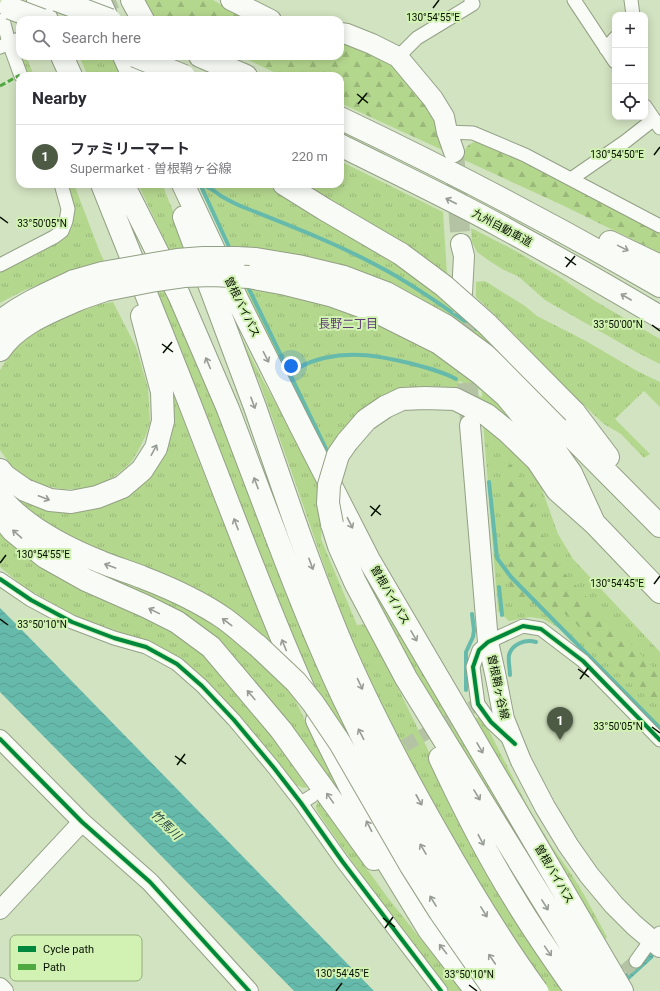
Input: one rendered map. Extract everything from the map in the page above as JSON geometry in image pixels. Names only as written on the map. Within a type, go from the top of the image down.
[{"type":"highway","points":[[32,0],[38,16]]},
{"type":"highway","points":[[38,0],[45,16]]},
{"type":"highway","points":[[57,0],[99,16]]},
{"type":"highway","points":[[99,0],[107,16]]},
{"type":"highway","points":[[132,0],[141,16]]},
{"type":"highway","points":[[4,11],[25,16]]},
{"type":"highway","points":[[53,60],[58,72]]},
{"type":"highway","points":[[64,60],[70,72]]},
{"type":"highway","points":[[167,60],[175,72]]},
{"type":"highway","points":[[209,60],[237,72]]},
{"type":"highway","points":[[131,67],[160,72]]},
{"type":"highway","points":[[344,120],[409,151],[571,223],[660,266]]},
{"type":"highway","name":"九州自動車道","points":[[344,147],[501,227],[660,317]]},
{"type":"highway","points":[[409,151],[523,210],[660,286]]},
{"type":"highway","points":[[0,470],[5,476],[25,490],[50,500],[71,502],[97,497],[122,487],[142,470],[156,448],[163,421],[162,392],[140,308],[93,188]]},
{"type":"highway","points":[[104,188],[289,657],[326,740],[388,863],[429,930]]},
{"type":"highway","points":[[125,188],[179,295],[228,409],[300,599],[351,714],[379,770],[442,882],[478,939],[514,991]]},
{"type":"highway","points":[[173,188],[255,407],[320,591],[344,651],[397,760],[459,871],[491,924],[537,991]]},
{"type":"highway","name":"曽根バイパス","points":[[185,188],[236,297],[369,560],[622,991]]},
{"type":"highway","points":[[290,188],[402,254],[444,286],[487,324],[574,412],[660,525]]},
{"type":"highway","points":[[0,350],[4,344],[20,329],[102,273],[177,260],[236,258],[256,259],[298,266],[344,277],[386,293],[446,326],[485,355],[535,400],[660,525]]},
{"type":"highway","points":[[0,322],[8,315],[50,292],[105,290],[184,276],[212,275],[249,277],[330,295],[377,312],[439,343],[481,374],[506,396],[524,418],[554,449],[571,473],[594,523]]},
{"type":"highway","points":[[598,991],[406,678],[354,582],[339,546],[332,524],[328,503],[330,485],[338,455],[366,420],[385,407],[402,399],[455,399],[487,415],[508,432],[537,460],[557,490],[594,523],[660,592]]},
{"type":"highway","points":[[0,497],[28,523],[57,542],[101,562],[144,578],[192,600],[225,619],[258,646],[296,682],[313,703],[336,737],[383,815],[411,866],[440,912],[495,991]]},
{"type":"highway","points":[[0,515],[13,531],[45,557],[86,580],[177,622],[210,647],[281,730],[399,894],[476,991]]},
{"type":"highway","points":[[406,678],[458,795],[484,846],[513,897],[545,948],[576,991]]},
{"type":"main road","points":[[231,0],[263,16]]},
{"type":"main road","points":[[344,34],[360,39],[398,57],[433,99],[444,117],[447,132],[454,152]]},
{"type":"main road","points":[[461,244],[464,256],[462,293]]},
{"type":"main road","name":"曽根鞘ヶ谷線","points":[[470,426],[488,642],[496,673],[504,719],[521,761],[545,807],[568,845],[585,869],[614,904],[634,925],[657,941]]},
{"type":"street","points":[[398,57],[417,38],[473,4],[471,0]]},
{"type":"street","points":[[574,0],[612,57]]},
{"type":"street","points":[[630,0],[632,12]]},
{"type":"street","points":[[4,11],[9,43],[20,72]]},
{"type":"street","points":[[606,48],[612,41]]},
{"type":"street","points":[[571,179],[626,141],[657,124],[648,110]]},
{"type":"street","points":[[447,132],[473,133],[525,155],[660,226]]},
{"type":"street","points":[[0,265],[54,237],[62,231],[66,221],[68,209],[62,188]]},
{"type":"street","points":[[0,579],[31,600],[72,622],[114,638],[146,647],[177,664],[202,686],[234,720],[274,768],[342,861],[442,991]]},
{"type":"street","points":[[488,642],[523,626],[541,629],[584,661],[660,740]]},
{"type":"street","points":[[0,739],[82,822],[150,882],[249,991]]},
{"type":"street","points":[[301,803],[312,796]]},
{"type":"street","points":[[0,910],[82,822]]},
{"type":"street","points":[[636,961],[657,941]]},
{"type":"street","points":[[0,987],[4,991]]},
{"type":"green space","points":[[143,0],[213,0],[240,16],[152,16]]},
{"type":"green space","points":[[344,39],[389,56],[435,111],[441,146],[464,155],[468,145],[485,140],[660,228],[660,253],[562,205],[344,105],[344,72],[274,72],[248,60],[344,60]]},
{"type":"green space","points":[[22,60],[28,60],[32,72],[24,72]]},
{"type":"green space","points":[[81,60],[114,60],[120,72],[86,72]]},
{"type":"green space","points":[[344,163],[443,212],[447,274],[403,243],[344,207],[324,198],[310,188],[344,188]]},
{"type":"green space","points":[[67,188],[76,188],[105,263],[38,284],[0,303],[0,271],[64,239],[71,229],[74,207]]},
{"type":"green space","points":[[140,188],[164,188],[189,250],[170,252]]},
{"type":"green space","points":[[200,188],[272,188],[315,216],[391,261],[428,288],[481,332],[534,387],[229,249]]},
{"type":"green space","points":[[471,228],[514,250],[558,276],[595,301],[660,339],[660,364],[545,300],[519,277],[488,260],[477,252],[472,242]]},
{"type":"green space","points":[[485,281],[525,306],[537,316],[660,382],[660,407],[644,391],[615,419],[650,454],[644,458],[621,434],[604,424],[574,396],[476,297],[476,282]]},
{"type":"green space","points":[[243,287],[271,290],[344,308],[422,343],[456,367],[489,395],[560,469],[458,390],[447,387],[422,386],[402,390],[355,417],[337,436],[328,456]],"holes":[[[459,381],[482,391],[482,397],[458,387]]]},
{"type":"green space","points":[[166,288],[191,345],[328,692],[353,741],[351,742],[313,690],[153,290]]},
{"type":"green space","points":[[220,294],[261,377],[320,482],[322,524],[321,539],[357,625],[367,624],[449,793],[564,991],[550,991],[529,961],[453,844],[384,714],[346,629],[258,378],[237,340]]},
{"type":"green space","points":[[113,302],[136,347],[148,388],[150,422],[146,435],[132,461],[105,483],[84,489],[62,489],[46,486],[30,480],[10,464],[0,450],[0,370],[13,350],[48,324],[100,304]]},
{"type":"green space","points":[[171,387],[272,646],[42,525],[0,486],[0,484],[77,512],[97,508],[115,502],[129,494]]},
{"type":"green space","points":[[483,422],[527,461],[539,481],[558,534],[573,559],[660,652],[660,730],[561,629],[543,619],[530,617],[509,621],[498,611]]},
{"type":"green space","points":[[502,457],[517,471],[529,495],[544,538],[564,573],[660,675],[660,706],[567,615],[548,604],[521,604],[514,601],[510,585]]},
{"type":"green space","points":[[0,532],[173,630],[213,661],[267,730],[307,787],[304,788],[293,784],[226,704],[196,672],[175,657],[146,641],[80,618],[24,587],[0,567]]},
{"type":"green space","points":[[347,537],[550,886],[548,894],[428,696],[360,568]]},
{"type":"green space","points":[[76,563],[147,586],[232,634],[288,685],[345,798],[350,811],[302,749],[245,669],[216,638]]},
{"type":"green space","points":[[471,718],[480,718],[484,721],[527,805],[551,845],[583,893],[607,937],[604,940]]},
{"type":"green space","points":[[318,801],[388,898],[462,991],[450,991],[399,925],[317,811],[316,807]]},
{"type":"water","name":"竹馬川","points":[[0,608],[374,991],[294,991],[0,692]]},
{"type":"water","points":[[652,951],[654,954],[653,958],[617,991],[606,991],[647,953]]},
{"type":"waterway","points":[[202,188],[230,249]]},
{"type":"waterway","points":[[210,188],[237,205],[327,241],[376,265],[415,287],[476,329]]},
{"type":"waterway","points":[[248,287],[328,453]]},
{"type":"waterway","points":[[291,375],[300,367],[324,358],[346,355],[366,355],[409,363],[439,371],[456,379]]},
{"type":"waterway","points":[[489,482],[497,558],[511,577],[660,728]]},
{"type":"waterway","points":[[499,587],[502,615]]},
{"type":"waterway","points":[[466,690],[466,652],[473,637],[474,630],[472,614]]},
{"type":"waterway","points":[[510,675],[509,655],[513,648],[523,642],[536,642]]},
{"type":"tunnel","points":[[79,16],[121,0]]},
{"type":"tunnel","points":[[454,152],[461,244]]},
{"type":"tunnel","points":[[462,293],[470,421]]},
{"type":"tunnel","points":[[388,755],[478,704]]},
{"type":"tunnel","points":[[610,983],[636,961]]},
{"type":"marked path","points":[[0,86],[16,77]]},
{"type":"cycle path","points":[[0,579],[31,600],[72,622],[114,638],[146,647],[177,664],[202,686],[234,720],[274,768],[342,861],[441,991]]},
{"type":"cycle path","points":[[515,744],[491,722],[478,704],[473,667],[479,650],[488,642],[523,626],[541,629],[583,661],[660,740]]},
{"type":"cycle path","points":[[0,739],[82,822],[150,882],[249,991]]},
{"type":"place","name":"ファミリーマート","points":[[560,740]]},
{"type":"district","name":"長野二丁目","points":[[348,324]]}]
